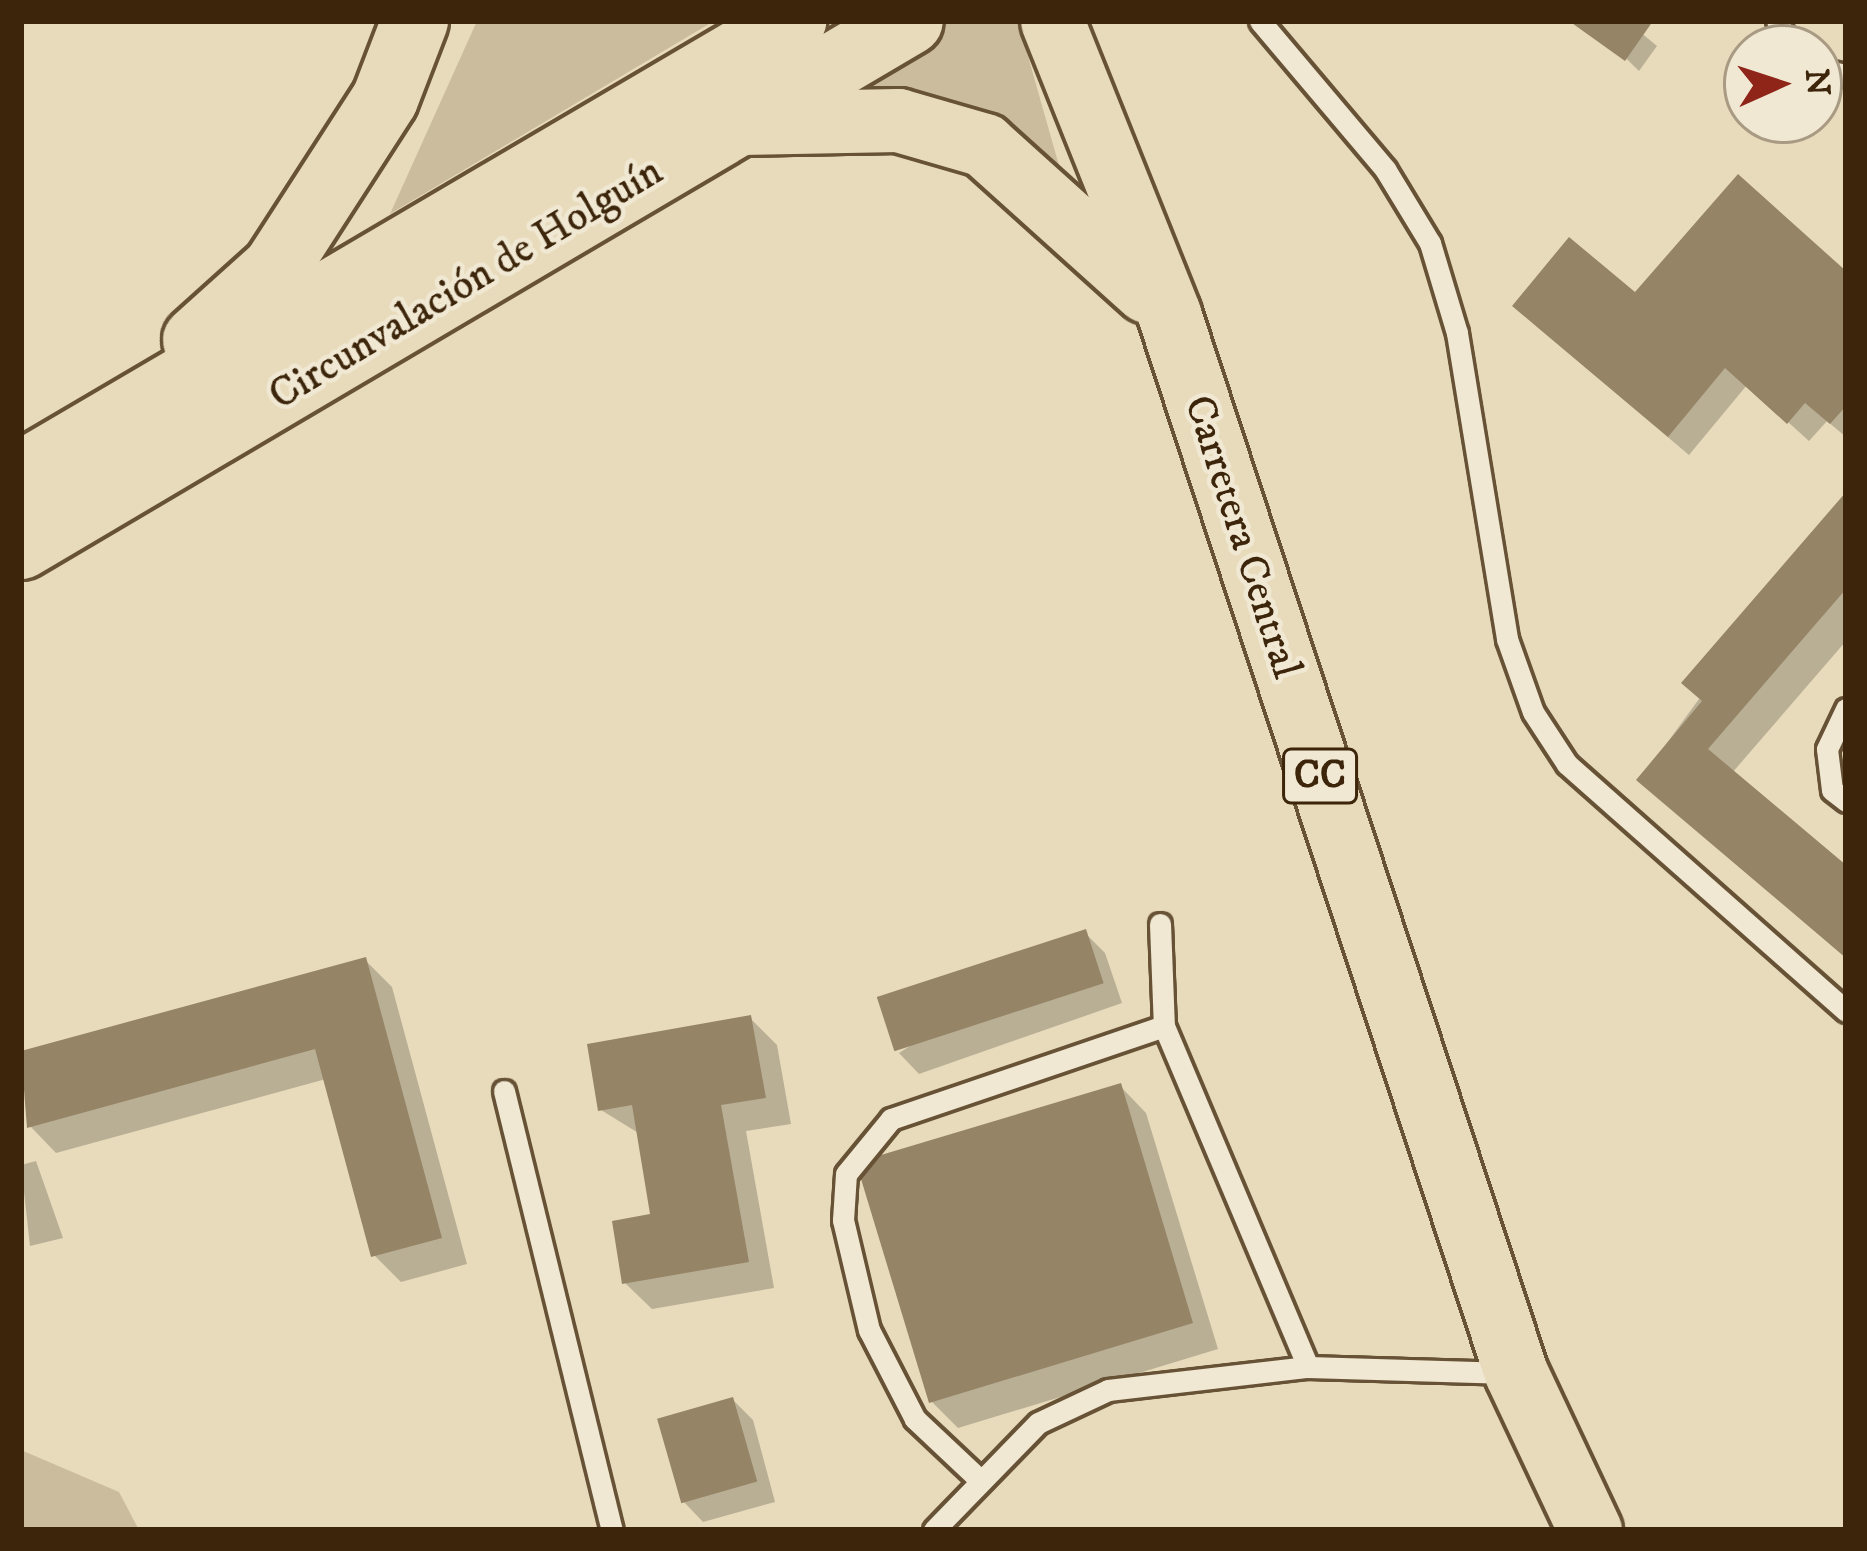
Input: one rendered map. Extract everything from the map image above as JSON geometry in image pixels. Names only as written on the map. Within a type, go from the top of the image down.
[{"type":"highway","points":[[97,430],[276,268],[385,99],[416,21]]},
{"type":"highway","name":"Circunvalación de Holguín","points":[[21,475],[793,21]]},
{"type":"highway","name":"Circunvalación de Holguín","points":[[21,546],[910,21]]},
{"type":"main road","name":"Carretera Central","points":[[1056,22],[1169,314],[1516,1372],[1590,1530]]},
{"type":"main road","points":[[740,123],[898,120],[984,145],[1169,314]]},
{"type":"lane","points":[[1260,21],[1384,169],[1430,244],[1457,333],[1507,639],[1533,712],[1567,764],[1846,1011]]},
{"type":"lane","points":[[1846,709],[1827,749],[1832,790],[1846,801]]},
{"type":"lane","points":[[1160,924],[1164,1026],[1308,1366]]},
{"type":"lane","points":[[981,1481],[915,1419],[869,1330],[843,1220],[846,1174],[891,1119],[1164,1026]]},
{"type":"lane","points":[[504,1091],[612,1530]]},
{"type":"lane","points":[[934,1530],[1037,1424],[1108,1390],[1308,1366],[1516,1372]]},
{"type":"shaded area","points":[[477,21],[714,21],[390,214]]},
{"type":"shaded area","points":[[950,21],[1018,21],[1062,176],[836,91]]},
{"type":"shaded area","points":[[21,1450],[119,1492],[139,1530],[21,1530]]},
{"type":"building","points":[[1569,21],[1653,21],[1625,61]]},
{"type":"building","points":[[1738,174],[1846,271],[1846,406],[1830,424],[1805,403],[1787,424],[1725,368],[1668,437],[1512,306],[1569,237],[1635,292]]},
{"type":"building","points":[[1846,492],[1846,589],[1708,749],[1846,865],[1846,958],[1636,780],[1702,701],[1681,683]]},
{"type":"building","points":[[1086,929],[1104,983],[894,1051],[877,997]]},
{"type":"building","points":[[366,957],[442,1238],[371,1257],[315,1049],[27,1128],[21,1051]]},
{"type":"building","points":[[751,1015],[766,1098],[721,1105],[749,1262],[622,1284],[612,1221],[650,1214],[632,1105],[598,1111],[587,1044]]},
{"type":"building","points":[[1121,1083],[1193,1323],[929,1403],[861,1179],[881,1155]]},
{"type":"building","points":[[733,1397],[757,1482],[681,1503],[657,1419]]}]
